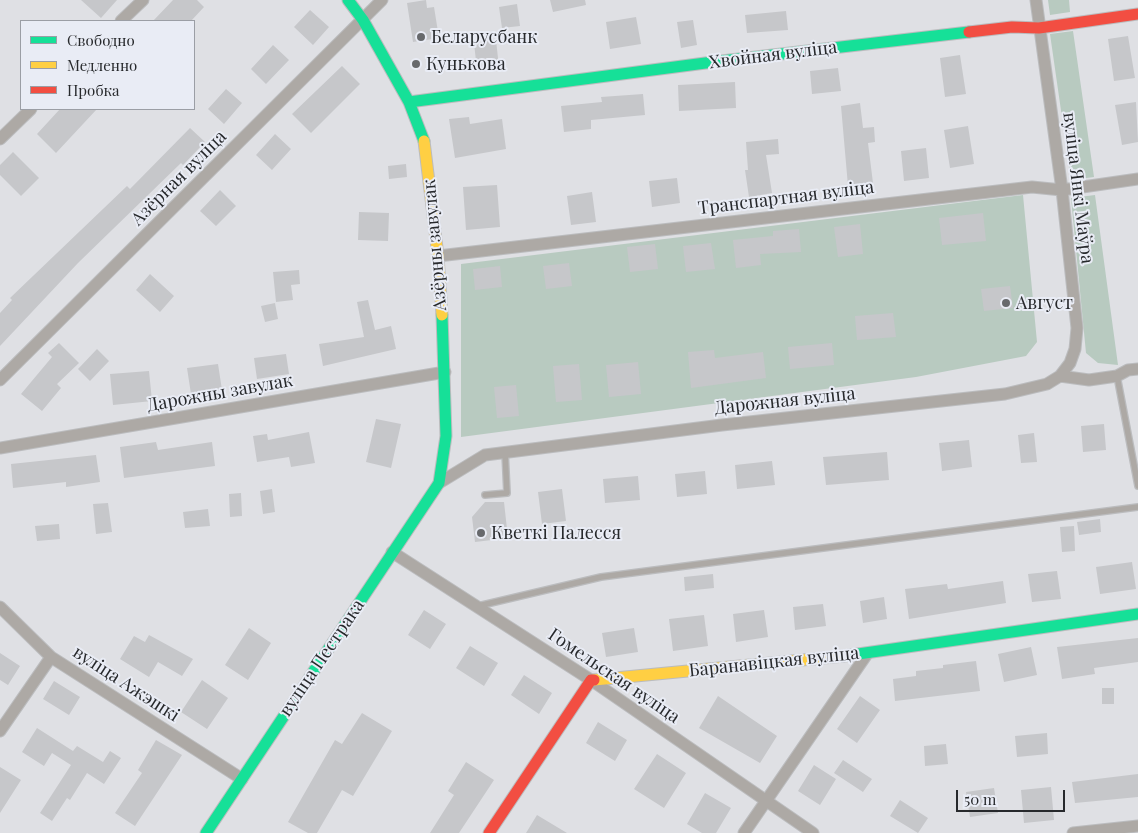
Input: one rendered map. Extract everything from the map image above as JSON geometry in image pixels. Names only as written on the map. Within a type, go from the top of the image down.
[{"type":"street","points":[[122,20],[142,0]]},
{"type":"street","name":"Азёрны завулак","points":[[348,0],[363,20],[409,102],[424,142],[438,256],[445,372],[446,436],[439,483]]},
{"type":"street","name":"Азёрная вуліца","points":[[0,380],[382,0]]},
{"type":"street","name":"вуліца Янкі Маўра","points":[[1036,0],[1062,190],[1077,328],[1075,349],[1070,363],[1060,376]]},
{"type":"street","name":"Хвойная вуліца","points":[[409,102],[713,62],[993,29],[1039,28],[1138,14]]},
{"type":"street","points":[[0,139],[30,110]]},
{"type":"street","name":"Транспартная вуліца","points":[[438,256],[1032,187],[1062,190],[1138,179]]},
{"type":"street","points":[[1060,376],[1089,380],[1117,376],[1128,370],[1138,369]]},
{"type":"street","name":"Дарожны завулак","points":[[0,448],[445,372]]},
{"type":"street","name":"Дарожная вуліца","points":[[439,483],[486,455],[722,425],[1004,394],[1047,384],[1060,376]]},
{"type":"street","name":"вуліца Пестрака","points":[[206,833],[439,483]]},
{"type":"street","name":"Гомельская вуліца","points":[[392,552],[591,680],[812,833]]},
{"type":"street","name":"вуліца Ажэшкі","points":[[0,607],[51,657],[242,779]]},
{"type":"street","name":"Баранавіцкая вуліца","points":[[591,680],[867,654],[1138,614]]},
{"type":"street","points":[[744,833],[867,654]]},
{"type":"street","points":[[0,732],[51,657]]},
{"type":"street","points":[[489,833],[591,680]]},
{"type":"street","points":[[1073,833],[1138,826]]},
{"type":"lane","points":[[1117,376],[1138,486]]},
{"type":"lane","points":[[485,495],[507,493],[505,452]]},
{"type":"lane","points":[[476,606],[601,577],[1138,507]]},
{"type":"green space","points":[[1048,0],[1069,0],[1070,12],[1050,15]]},
{"type":"green space","points":[[1073,31],[1094,177],[1071,180],[1050,34]]},
{"type":"green space","points":[[1023,195],[1037,342],[1026,356],[916,377],[461,437],[461,264]]},
{"type":"green space","points":[[1095,195],[1118,365],[1098,363],[1086,353],[1071,198]]},
{"type":"building","points":[[81,0],[117,0],[101,18]]},
{"type":"building","points":[[173,0],[197,0],[204,7],[192,20],[154,20]]},
{"type":"building","points":[[426,0],[427,8],[434,7],[439,38],[413,42],[407,3]]},
{"type":"building","points":[[550,0],[585,0],[586,5],[553,12]]},
{"type":"building","points":[[517,4],[520,26],[502,28],[499,7]]},
{"type":"building","points":[[310,10],[329,27],[313,45],[294,27]]},
{"type":"building","points":[[786,11],[788,30],[747,33],[745,15]]},
{"type":"building","points":[[636,17],[641,44],[610,49],[606,22]]},
{"type":"building","points":[[693,20],[697,45],[681,48],[677,22]]},
{"type":"building","points":[[1128,36],[1135,78],[1114,81],[1108,39]]},
{"type":"building","points":[[496,40],[499,67],[477,70],[474,43]]},
{"type":"building","points":[[273,45],[289,60],[266,84],[251,69]]},
{"type":"building","points":[[960,55],[966,94],[945,97],[940,58]]},
{"type":"building","points":[[342,66],[360,84],[311,133],[292,114]]},
{"type":"building","points":[[838,68],[841,91],[812,94],[810,71]]},
{"type":"building","points":[[735,82],[736,108],[679,111],[678,85]]},
{"type":"building","points":[[226,89],[242,103],[224,124],[208,109]]},
{"type":"building","points":[[643,94],[645,115],[591,120],[591,129],[564,132],[561,106],[602,102],[601,97]]},
{"type":"building","points":[[1136,102],[1138,142],[1122,145],[1115,105]]},
{"type":"building","points":[[860,103],[863,128],[874,127],[875,142],[868,143],[873,183],[848,186],[841,106]]},
{"type":"building","points":[[59,110],[96,110],[56,153],[37,134]]},
{"type":"building","points":[[469,117],[470,124],[502,119],[506,149],[455,158],[449,119]]},
{"type":"building","points":[[968,126],[974,164],[950,168],[944,130]]},
{"type":"building","points":[[190,128],[205,142],[78,263],[0,346],[0,313],[12,300],[10,298],[127,186],[130,189]]},
{"type":"building","points":[[275,134],[291,149],[272,170],[256,155]]},
{"type":"building","points":[[778,139],[779,154],[766,155],[772,193],[749,197],[745,170],[748,170],[746,142]]},
{"type":"building","points":[[926,148],[929,178],[904,181],[901,151]]},
{"type":"building","points":[[13,152],[39,178],[21,196],[0,175],[0,165]]},
{"type":"building","points":[[406,164],[407,177],[389,179],[388,166]]},
{"type":"building","points":[[677,178],[680,203],[652,207],[649,181]]},
{"type":"building","points":[[497,185],[500,227],[466,230],[463,187]]},
{"type":"building","points":[[220,190],[236,206],[216,226],[200,211]]},
{"type":"building","points":[[592,192],[596,222],[571,225],[567,196]]},
{"type":"building","points":[[359,212],[389,213],[388,241],[358,240]]},
{"type":"building","points":[[983,213],[986,241],[942,245],[939,218]]},
{"type":"building","points":[[860,224],[863,254],[838,257],[834,227]]},
{"type":"building","points":[[799,229],[801,252],[760,254],[761,265],[736,268],[733,240],[773,236],[773,231]]},
{"type":"building","points":[[711,243],[715,269],[686,272],[683,246]]},
{"type":"building","points":[[655,244],[658,269],[630,272],[627,247]]},
{"type":"building","points":[[569,263],[572,286],[546,289],[543,266]]},
{"type":"building","points":[[500,266],[502,287],[475,290],[473,269]]},
{"type":"building","points":[[299,270],[300,284],[291,285],[293,300],[276,302],[273,272]]},
{"type":"building","points":[[150,274],[174,296],[160,312],[136,290]]},
{"type":"building","points":[[1010,286],[1013,308],[984,311],[981,289]]},
{"type":"building","points":[[368,300],[375,330],[391,326],[396,349],[323,366],[319,344],[364,337],[357,302]]},
{"type":"building","points":[[275,303],[278,319],[265,322],[261,306]]},
{"type":"building","points":[[893,313],[896,337],[857,340],[855,316]]},
{"type":"building","points":[[59,343],[79,363],[57,384],[61,388],[42,411],[21,394],[52,357],[48,353]]},
{"type":"building","points":[[832,343],[834,365],[790,369],[788,347]]},
{"type":"building","points":[[97,349],[109,361],[90,381],[78,369]]},
{"type":"building","points":[[714,350],[715,358],[763,352],[766,378],[691,388],[688,352]]},
{"type":"building","points":[[286,354],[289,374],[257,379],[254,358]]},
{"type":"building","points":[[638,362],[641,394],[609,397],[606,365]]},
{"type":"building","points":[[218,364],[222,390],[191,394],[187,368]]},
{"type":"building","points":[[579,364],[582,400],[556,402],[553,366]]},
{"type":"building","points":[[149,371],[152,401],[113,405],[110,374]]},
{"type":"building","points":[[516,385],[519,416],[497,418],[494,387]]},
{"type":"building","points":[[376,419],[401,424],[391,468],[366,462]]},
{"type":"building","points":[[1104,424],[1106,450],[1083,452],[1081,426]]},
{"type":"building","points":[[309,432],[315,463],[291,467],[289,457],[257,462],[253,436],[267,434],[268,440]]},
{"type":"building","points":[[1034,433],[1037,462],[1021,463],[1018,435]]},
{"type":"building","points":[[969,440],[972,467],[942,471],[939,443]]},
{"type":"building","points":[[156,442],[158,450],[212,442],[215,466],[124,478],[120,447]]},
{"type":"building","points":[[887,452],[889,480],[826,485],[823,457]]},
{"type":"building","points":[[96,455],[100,482],[66,487],[66,482],[13,488],[11,464]]},
{"type":"building","points":[[772,461],[775,485],[737,489],[735,465]]},
{"type":"building","points":[[705,471],[707,494],[677,497],[675,474]]},
{"type":"building","points":[[638,476],[640,500],[605,503],[603,479]]},
{"type":"building","points":[[272,489],[275,512],[263,514],[260,491]]},
{"type":"building","points":[[562,489],[566,521],[542,524],[538,492]]},
{"type":"building","points":[[241,493],[242,516],[230,517],[229,494]]},
{"type":"building","points":[[485,502],[504,502],[508,538],[475,542],[472,517]]},
{"type":"building","points":[[108,503],[112,532],[96,534],[93,504]]},
{"type":"building","points":[[208,509],[210,526],[185,528],[183,512]]},
{"type":"building","points":[[1100,519],[1101,532],[1079,535],[1077,522]]},
{"type":"building","points":[[59,524],[60,539],[37,541],[35,526]]},
{"type":"building","points":[[1074,526],[1075,551],[1062,552],[1060,527]]},
{"type":"building","points":[[1132,562],[1136,589],[1100,594],[1096,567]]},
{"type":"building","points":[[1057,571],[1061,599],[1032,602],[1028,574]]},
{"type":"building","points":[[713,574],[714,588],[685,591],[684,577]]},
{"type":"building","points":[[1003,581],[1006,603],[909,619],[905,589],[947,584],[948,589]]},
{"type":"building","points":[[884,597],[887,619],[863,623],[860,601]]},
{"type":"building","points":[[823,604],[826,626],[795,630],[793,607]]},
{"type":"building","points":[[424,610],[446,624],[430,649],[408,635]]},
{"type":"building","points":[[764,610],[768,637],[736,642],[733,614]]},
{"type":"building","points":[[704,615],[708,646],[673,651],[669,619]]},
{"type":"building","points":[[249,628],[271,643],[248,680],[225,665]]},
{"type":"building","points":[[634,628],[638,652],[606,657],[602,633]]},
{"type":"building","points":[[149,635],[193,659],[182,676],[158,662],[149,677],[120,659],[134,636],[145,642]]},
{"type":"building","points":[[1138,638],[1138,662],[1094,668],[1095,674],[1062,679],[1057,647]]},
{"type":"building","points":[[470,646],[498,663],[484,686],[456,668]]},
{"type":"building","points":[[1031,647],[1037,675],[1004,682],[998,654]]},
{"type":"building","points":[[0,653],[20,666],[8,685],[0,680]]},
{"type":"building","points":[[976,661],[980,691],[895,701],[893,679],[916,676],[916,671],[943,668],[943,665]]},
{"type":"building","points":[[524,675],[552,693],[539,714],[511,695]]},
{"type":"building","points":[[202,680],[228,698],[207,729],[181,712]]},
{"type":"building","points":[[54,681],[80,697],[69,715],[43,699]]},
{"type":"building","points":[[1102,688],[1114,688],[1114,704],[1102,704]]},
{"type":"building","points":[[718,696],[777,736],[760,763],[699,728]]},
{"type":"building","points":[[860,696],[880,710],[857,743],[837,729]]},
{"type":"building","points":[[362,713],[392,731],[353,796],[342,790],[317,833],[308,833],[288,822],[335,740],[342,744]]},
{"type":"building","points":[[598,722],[627,740],[615,761],[586,743]]},
{"type":"building","points":[[37,728],[73,751],[77,746],[103,762],[110,751],[121,758],[104,784],[87,773],[70,800],[67,798],[52,821],[40,813],[71,765],[52,753],[44,766],[22,752]]},
{"type":"building","points":[[1047,733],[1048,754],[1017,757],[1015,736]]},
{"type":"building","points":[[156,740],[182,755],[135,826],[115,813],[142,773],[138,770]]},
{"type":"building","points":[[946,744],[948,764],[925,766],[924,746]]},
{"type":"building","points":[[657,754],[686,773],[664,808],[634,789]]},
{"type":"building","points":[[843,760],[872,779],[863,792],[834,773]]},
{"type":"building","points":[[466,762],[494,780],[459,833],[430,833],[454,795],[448,791]]},
{"type":"building","points":[[814,765],[836,779],[820,805],[798,791]]},
{"type":"building","points":[[0,767],[21,780],[0,813]]},
{"type":"building","points":[[1138,774],[1138,797],[1075,803],[1072,782]]},
{"type":"building","points":[[1051,787],[1054,820],[1024,823],[1021,790]]},
{"type":"building","points":[[994,788],[998,813],[970,817],[966,792]]},
{"type":"building","points":[[705,793],[731,808],[716,833],[702,833],[687,824]]},
{"type":"building","points":[[900,800],[928,818],[918,833],[890,816]]},
{"type":"building","points":[[537,815],[567,833],[526,833]]},
{"type":"traffic: fast","points":[[348,0],[363,20],[409,102],[424,141]]},
{"type":"traffic: fast","points":[[409,102],[713,62],[969,32]]},
{"type":"traffic: fast","points":[[206,833],[439,483],[446,436],[442,315]]},
{"type":"traffic: fast","points":[[844,656],[1138,614]]},
{"type":"traffic: slow","points":[[424,141],[438,256],[442,315]]},
{"type":"traffic: slow","points":[[594,680],[844,656]]},
{"type":"traffic: jam","points":[[969,32],[1012,27],[1039,28],[1138,14]]},
{"type":"traffic: jam","points":[[489,833],[591,680],[594,680]]},
{"type":"place","name":"Беларусбанк","points":[[421,37]]},
{"type":"place","name":"Кунькова","points":[[416,64]]},
{"type":"place","name":"Август","points":[[1006,303]]},
{"type":"place","name":"Кветкі Палесся","points":[[481,533]]}]
